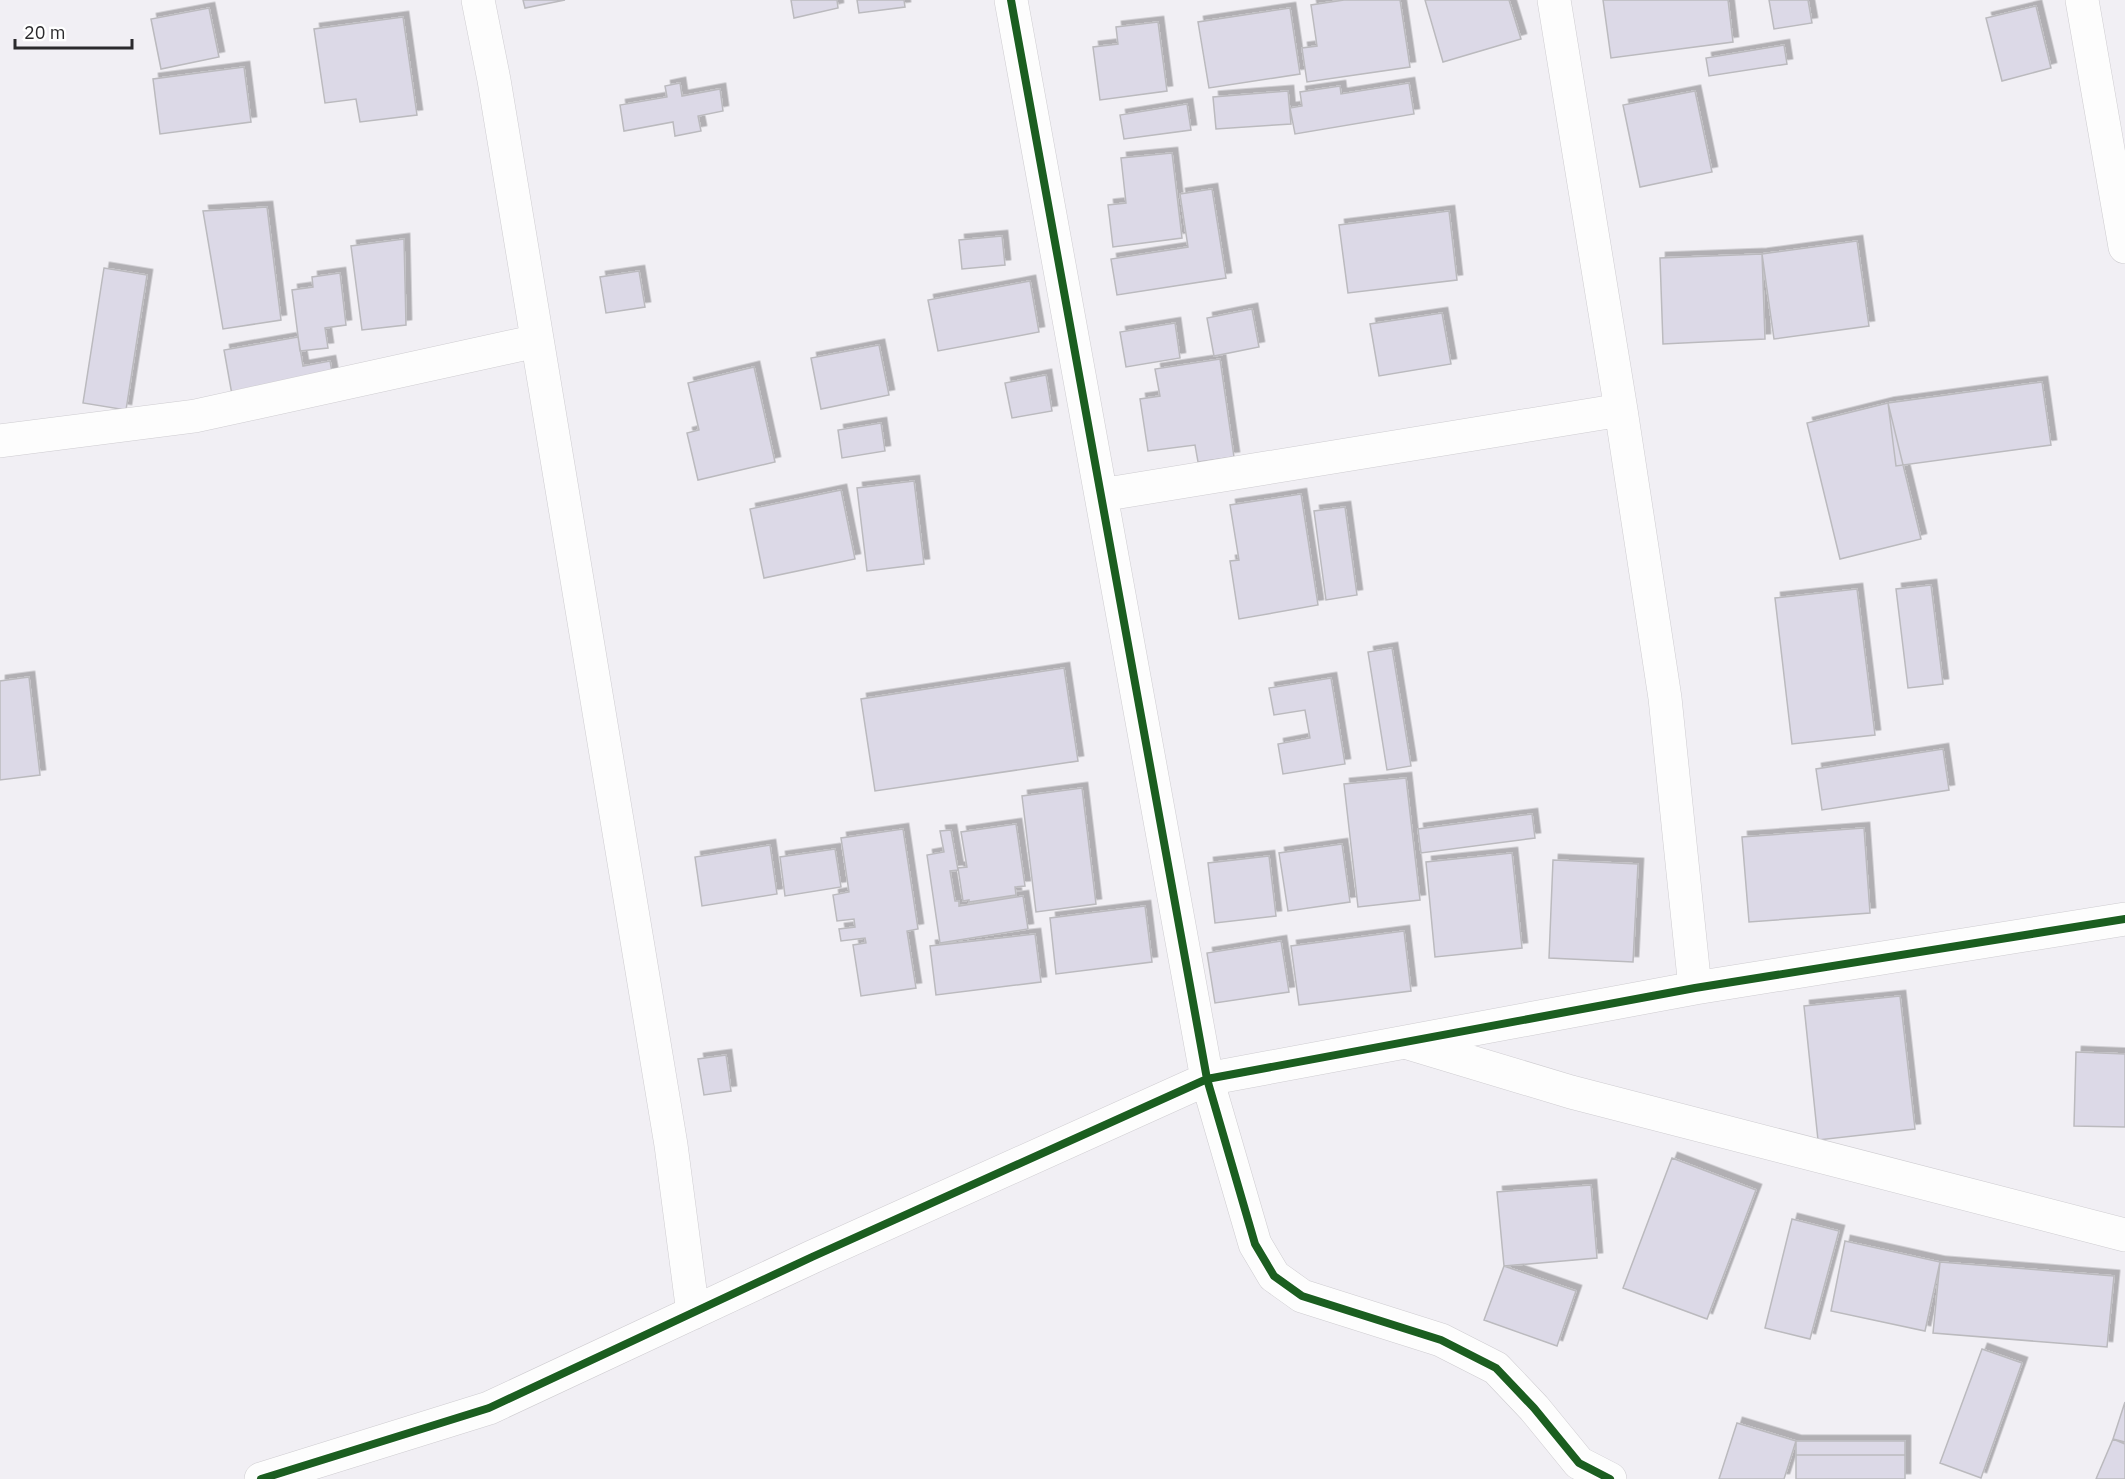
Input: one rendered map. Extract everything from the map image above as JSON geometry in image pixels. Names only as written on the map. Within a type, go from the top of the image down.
[{"type":"street","points":[[478,0],[494,80],[671,1145],[693,1313]]},
{"type":"street","points":[[1011,0],[1207,1079],[1255,1244],[1274,1276],[1302,1296],[1441,1340],[1496,1368],[1534,1408],[1579,1463],[1610,1479]]},
{"type":"street","points":[[1554,0],[1665,698],[1695,988]]},
{"type":"street","points":[[2082,0],[2125,247]]},
{"type":"street","points":[[0,441],[195,416],[537,341]]},
{"type":"street","points":[[1101,495],[1621,410]]},
{"type":"street","points":[[261,1479],[489,1408],[812,1257],[1207,1079],[1695,988],[2125,919]]},
{"type":"street","points":[[1404,1041],[1571,1092],[2125,1235]]},
{"type":"building","points":[[523,0],[565,0],[525,8]]},
{"type":"building","points":[[791,0],[837,0],[838,8],[794,18]]},
{"type":"building","points":[[857,0],[904,0],[905,7],[859,13]]},
{"type":"building","points":[[1344,0],[1400,0],[1410,67],[1307,82],[1302,48],[1317,46],[1311,5]]},
{"type":"building","points":[[1425,0],[1509,0],[1521,39],[1443,62]]},
{"type":"building","points":[[1603,0],[1728,0],[1733,42],[1611,58]]},
{"type":"building","points":[[1769,0],[1808,0],[1812,23],[1774,29]]},
{"type":"building","points":[[2036,6],[2051,68],[2002,81],[1986,18]]},
{"type":"building","points":[[209,8],[219,57],[161,69],[151,19]]},
{"type":"building","points":[[1290,8],[1300,74],[1209,88],[1198,22]]},
{"type":"building","points":[[403,17],[417,115],[360,122],[356,99],[325,103],[314,29]]},
{"type":"building","points":[[1158,22],[1167,91],[1100,100],[1093,47],[1118,44],[1116,27]]},
{"type":"building","points":[[1784,45],[1787,64],[1709,76],[1706,58]]},
{"type":"building","points":[[244,67],[251,122],[160,134],[153,79]]},
{"type":"building","points":[[680,83],[682,96],[720,89],[723,111],[698,116],[701,131],[675,136],[673,122],[624,131],[620,105],[667,97],[665,86]]},
{"type":"building","points":[[1409,83],[1414,114],[1295,134],[1290,108],[1302,106],[1300,92],[1340,86],[1341,94]]},
{"type":"building","points":[[1288,91],[1291,124],[1216,129],[1213,97]]},
{"type":"building","points":[[1695,91],[1712,172],[1640,187],[1623,105]]},
{"type":"building","points":[[1187,104],[1191,130],[1124,139],[1120,115]]},
{"type":"building","points":[[1172,153],[1182,238],[1113,247],[1108,205],[1126,203],[1121,158]]},
{"type":"building","points":[[1212,189],[1226,278],[1117,295],[1111,259],[1188,247],[1180,194]]},
{"type":"building","points":[[267,207],[281,320],[223,329],[203,211]]},
{"type":"building","points":[[1449,211],[1457,280],[1348,293],[1339,225]]},
{"type":"building","points":[[1002,236],[1005,265],[962,269],[959,240]]},
{"type":"building","points":[[404,239],[406,325],[362,330],[351,246]]},
{"type":"building","points":[[1857,241],[1869,326],[1774,339],[1762,254]]},
{"type":"building","points":[[1762,254],[1765,339],[1663,344],[1660,258]]},
{"type":"building","points":[[104,268],[147,275],[126,410],[83,403]]},
{"type":"building","points":[[639,271],[645,307],[606,313],[600,277]]},
{"type":"building","points":[[340,273],[346,325],[325,328],[328,348],[300,351],[292,290],[313,287],[312,277]]},
{"type":"building","points":[[1030,281],[1039,332],[938,351],[928,300]]},
{"type":"building","points":[[1252,309],[1259,347],[1214,356],[1207,318]]},
{"type":"building","points":[[1442,313],[1451,364],[1379,376],[1370,324]]},
{"type":"building","points":[[1175,323],[1180,358],[1126,367],[1120,332]]},
{"type":"building","points":[[298,337],[303,366],[330,361],[335,388],[234,406],[224,350]]},
{"type":"building","points":[[879,345],[889,395],[821,409],[811,358]]},
{"type":"building","points":[[1220,359],[1234,457],[1198,462],[1195,445],[1148,451],[1140,399],[1160,396],[1155,369]]},
{"type":"building","points":[[754,367],[775,462],[698,480],[687,433],[699,430],[688,383]]},
{"type":"building","points":[[1046,375],[1052,411],[1012,418],[1005,383]]},
{"type":"building","points":[[2042,382],[2051,445],[1896,466],[1888,403]]},
{"type":"building","points":[[1888,403],[1921,539],[1840,559],[1807,423]]},
{"type":"building","points":[[881,423],[885,451],[842,458],[838,430]]},
{"type":"building","points":[[914,481],[924,564],[867,571],[857,488]]},
{"type":"building","points":[[841,490],[855,559],[764,578],[750,509]]},
{"type":"building","points":[[1301,494],[1318,605],[1239,619],[1230,561],[1239,560],[1230,505]]},
{"type":"building","points":[[1345,507],[1357,595],[1326,600],[1314,511]]},
{"type":"building","points":[[1931,585],[1943,684],[1908,688],[1896,589]]},
{"type":"building","points":[[1857,589],[1875,735],[1792,744],[1775,598]]},
{"type":"building","points":[[1392,648],[1411,766],[1387,770],[1368,652]]},
{"type":"building","points":[[1064,668],[1078,761],[875,791],[861,699]]},
{"type":"building","points":[[29,677],[40,775],[0,780],[0,681]]},
{"type":"building","points":[[1331,678],[1345,764],[1283,774],[1278,744],[1310,738],[1305,710],[1274,715],[1269,688]]},
{"type":"building","points":[[1943,749],[1949,790],[1822,810],[1816,769]]},
{"type":"building","points":[[1406,778],[1420,900],[1358,907],[1344,784]]},
{"type":"building","points":[[1082,788],[1096,904],[1036,912],[1022,796]]},
{"type":"building","points":[[1532,814],[1535,838],[1421,853],[1418,829]]},
{"type":"building","points":[[1016,824],[1025,886],[1015,887],[1016,895],[963,901],[958,868],[967,867],[961,832]]},
{"type":"building","points":[[1864,828],[1870,913],[1749,922],[1742,837]]},
{"type":"building","points":[[903,829],[918,929],[907,931],[916,988],[861,996],[853,945],[866,943],[865,938],[841,941],[839,929],[855,927],[854,919],[837,921],[833,895],[849,892],[841,838]]},
{"type":"building","points":[[951,830],[958,870],[950,871],[955,901],[959,901],[959,906],[1023,896],[1028,929],[940,943],[927,855],[944,852],[940,831]]},
{"type":"building","points":[[1342,844],[1350,902],[1288,911],[1279,853]]},
{"type":"building","points":[[770,845],[777,894],[702,906],[695,857]]},
{"type":"building","points":[[835,849],[841,887],[785,896],[780,857]]},
{"type":"building","points":[[1512,853],[1522,948],[1435,957],[1426,862]]},
{"type":"building","points":[[1269,856],[1276,916],[1215,923],[1208,863]]},
{"type":"building","points":[[1553,860],[1638,864],[1633,962],[1549,958]]},
{"type":"building","points":[[1145,906],[1152,962],[1056,974],[1050,918]]},
{"type":"building","points":[[1404,931],[1411,991],[1299,1005],[1291,946]]},
{"type":"building","points":[[1035,934],[1041,982],[936,995],[930,946]]},
{"type":"building","points":[[1281,941],[1289,992],[1215,1003],[1207,953]]},
{"type":"building","points":[[1900,996],[1915,1129],[1818,1140],[1804,1006]]},
{"type":"building","points":[[2076,1052],[2125,1054],[2125,1127],[2074,1126]]},
{"type":"building","points":[[726,1055],[731,1091],[704,1095],[698,1059]]},
{"type":"building","points":[[1672,1158],[1756,1190],[1707,1319],[1623,1288]]},
{"type":"building","points":[[1591,1185],[1597,1258],[1504,1266],[1497,1192]]},
{"type":"building","points":[[1792,1219],[1839,1231],[1810,1339],[1765,1328]]},
{"type":"building","points":[[1845,1241],[1940,1262],[1925,1331],[1831,1311]]},
{"type":"building","points":[[1940,1262],[2114,1276],[2107,1347],[1933,1333]]},
{"type":"building","points":[[1504,1266],[1576,1291],[1557,1346],[1484,1320]]},
{"type":"building","points":[[1982,1349],[2022,1363],[1981,1478],[1940,1463]]},
{"type":"building","points":[[2125,1402],[2125,1442],[2113,1439]]},
{"type":"building","points":[[1737,1423],[1796,1441],[1784,1479],[1719,1479]]},
{"type":"building","points":[[2113,1439],[2125,1444],[2125,1479],[2096,1479]]},
{"type":"building","points":[[1796,1441],[1905,1441],[1905,1455],[1796,1455]]},
{"type":"building","points":[[1796,1455],[1905,1455],[1905,1479],[1796,1479]]},
{"type":"cycle path","points":[[1011,0],[1207,1079],[1255,1244],[1274,1276],[1302,1296],[1441,1340],[1496,1368],[1534,1408],[1579,1463],[1610,1479]]},
{"type":"cycle path","points":[[261,1479],[489,1408],[812,1257],[1207,1079],[1695,988],[2125,919]]}]
